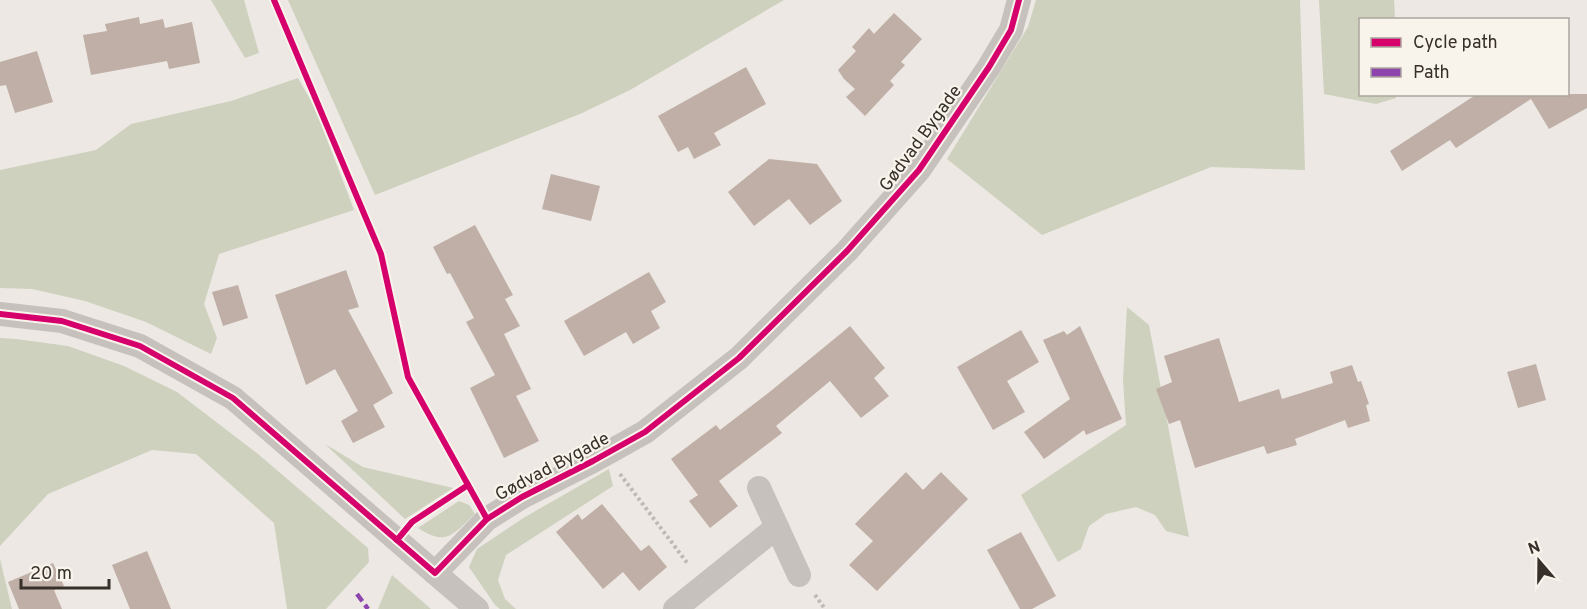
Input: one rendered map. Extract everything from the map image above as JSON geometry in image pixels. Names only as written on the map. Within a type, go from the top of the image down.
[{"type":"street","name":"Gødvad Bygade","points":[[435,573],[487,519],[522,497],[645,432],[739,358],[847,251],[919,170],[989,67],[1011,30],[1019,0]]},
{"type":"street","points":[[0,314],[62,321],[140,346],[233,398],[477,609]]},
{"type":"street","points":[[759,488],[799,575]]},
{"type":"street","points":[[675,609],[777,527]]},
{"type":"path","points":[[606,454],[686,561]]},
{"type":"path","points":[[821,603],[825,609]]},
{"type":"green space","points":[[211,0],[244,0],[259,53],[245,58]]},
{"type":"green space","points":[[288,0],[784,0],[630,90],[580,114],[375,195]]},
{"type":"green space","points":[[1036,0],[1300,0],[1305,170],[1211,167],[1042,235],[947,159],[1028,27]]},
{"type":"green space","points":[[1319,0],[1394,0],[1395,18],[1359,18],[1359,96],[1396,96],[1396,98],[1376,104],[1324,94]]},
{"type":"green space","points":[[298,78],[315,108],[354,210],[219,254],[204,304],[217,338],[211,354],[146,322],[85,301],[32,289],[0,288],[0,170],[96,150],[131,124],[231,101]]},
{"type":"green space","points":[[1127,307],[1149,325],[1189,537],[1166,531],[1155,515],[1136,507],[1106,514],[1089,526],[1081,549],[1058,562],[1021,495],[1126,425],[1123,380]]},
{"type":"green space","points":[[0,338],[68,346],[124,366],[177,392],[258,454],[368,548],[369,562],[326,609],[287,609],[274,523],[196,454],[152,450],[48,494],[0,546]]},
{"type":"green space","points":[[325,444],[363,467],[453,488],[405,519]]},
{"type":"green space","points":[[609,469],[613,486],[506,555],[498,580],[505,599],[516,609],[500,609],[495,605],[469,567],[477,549],[525,517]]},
{"type":"green space","points":[[459,501],[469,505],[475,514],[449,536],[436,537],[418,528]]},
{"type":"green space","points":[[0,559],[12,609],[0,609]]},
{"type":"green space","points":[[392,575],[431,609],[378,609]]},
{"type":"building","points":[[894,13],[922,39],[901,62],[905,65],[890,81],[894,85],[865,116],[846,97],[855,89],[838,70],[856,51],[852,47],[869,28],[874,34]]},
{"type":"building","points":[[139,17],[140,24],[163,19],[165,28],[192,22],[200,63],[169,69],[167,61],[91,75],[83,35],[107,31],[105,24]]},
{"type":"building","points":[[37,51],[53,102],[15,113],[6,85],[0,86],[0,62]]},
{"type":"building","points":[[746,67],[766,104],[714,133],[721,145],[694,159],[688,147],[678,152],[658,116]]},
{"type":"building","points":[[1587,94],[1587,108],[1549,129],[1531,99],[1456,148],[1450,140],[1402,171],[1390,151],[1474,96]]},
{"type":"building","points":[[769,159],[817,164],[842,201],[810,225],[789,199],[754,226],[728,192]]},
{"type":"building","points":[[551,174],[600,186],[591,221],[542,209]]},
{"type":"building","points":[[475,225],[513,295],[505,299],[520,326],[504,334],[531,389],[516,396],[539,441],[504,458],[470,388],[495,375],[466,322],[474,318],[433,247]]},
{"type":"building","points":[[346,270],[359,307],[348,310],[393,393],[373,405],[385,427],[353,443],[341,421],[358,411],[335,369],[306,385],[275,295]]},
{"type":"building","points":[[649,272],[666,302],[651,311],[660,328],[633,344],[626,332],[584,356],[564,321]]},
{"type":"building","points":[[238,285],[248,318],[223,326],[212,292]]},
{"type":"building","points":[[850,326],[885,368],[874,378],[889,396],[861,418],[830,381],[776,426],[782,433],[719,481],[738,506],[710,528],[689,501],[698,495],[671,459],[716,425],[720,430]]},
{"type":"building","points":[[1080,326],[1122,419],[1086,435],[1084,430],[1044,459],[1024,432],[1070,399],[1043,340],[1064,331],[1067,335]]},
{"type":"building","points":[[1021,330],[1039,362],[1007,381],[1025,412],[993,430],[957,367]]},
{"type":"building","points":[[1219,338],[1239,402],[1279,389],[1282,399],[1333,383],[1330,372],[1352,365],[1358,382],[1361,381],[1369,404],[1366,405],[1370,421],[1348,428],[1345,420],[1295,439],[1297,445],[1267,454],[1264,446],[1195,468],[1180,420],[1169,424],[1156,389],[1172,382],[1164,356]]},
{"type":"building","points":[[1536,364],[1546,400],[1518,408],[1507,372]]},
{"type":"building","points":[[906,472],[923,490],[941,472],[968,499],[877,591],[849,565],[873,541],[855,524]]},
{"type":"building","points":[[602,504],[641,551],[649,545],[667,567],[639,591],[623,572],[603,589],[556,532],[578,514],[582,520]]},
{"type":"building","points":[[1021,532],[1056,596],[1032,609],[1020,609],[987,550]]},
{"type":"building","points":[[147,551],[171,609],[130,609],[112,565]]},
{"type":"building","points":[[53,563],[64,586],[54,590],[62,609],[19,609],[8,582]]},
{"type":"marked path","points":[[357,594],[368,609]]},
{"type":"cycle path","points":[[274,0],[381,254],[408,377],[487,519]]},
{"type":"cycle path","points":[[0,314],[62,321],[140,346],[233,398],[435,573],[487,519],[522,497],[645,432],[739,358],[847,251],[919,170],[989,67],[1011,30],[1019,0]]},
{"type":"cycle path","points":[[397,540],[412,522],[468,485]]}]
